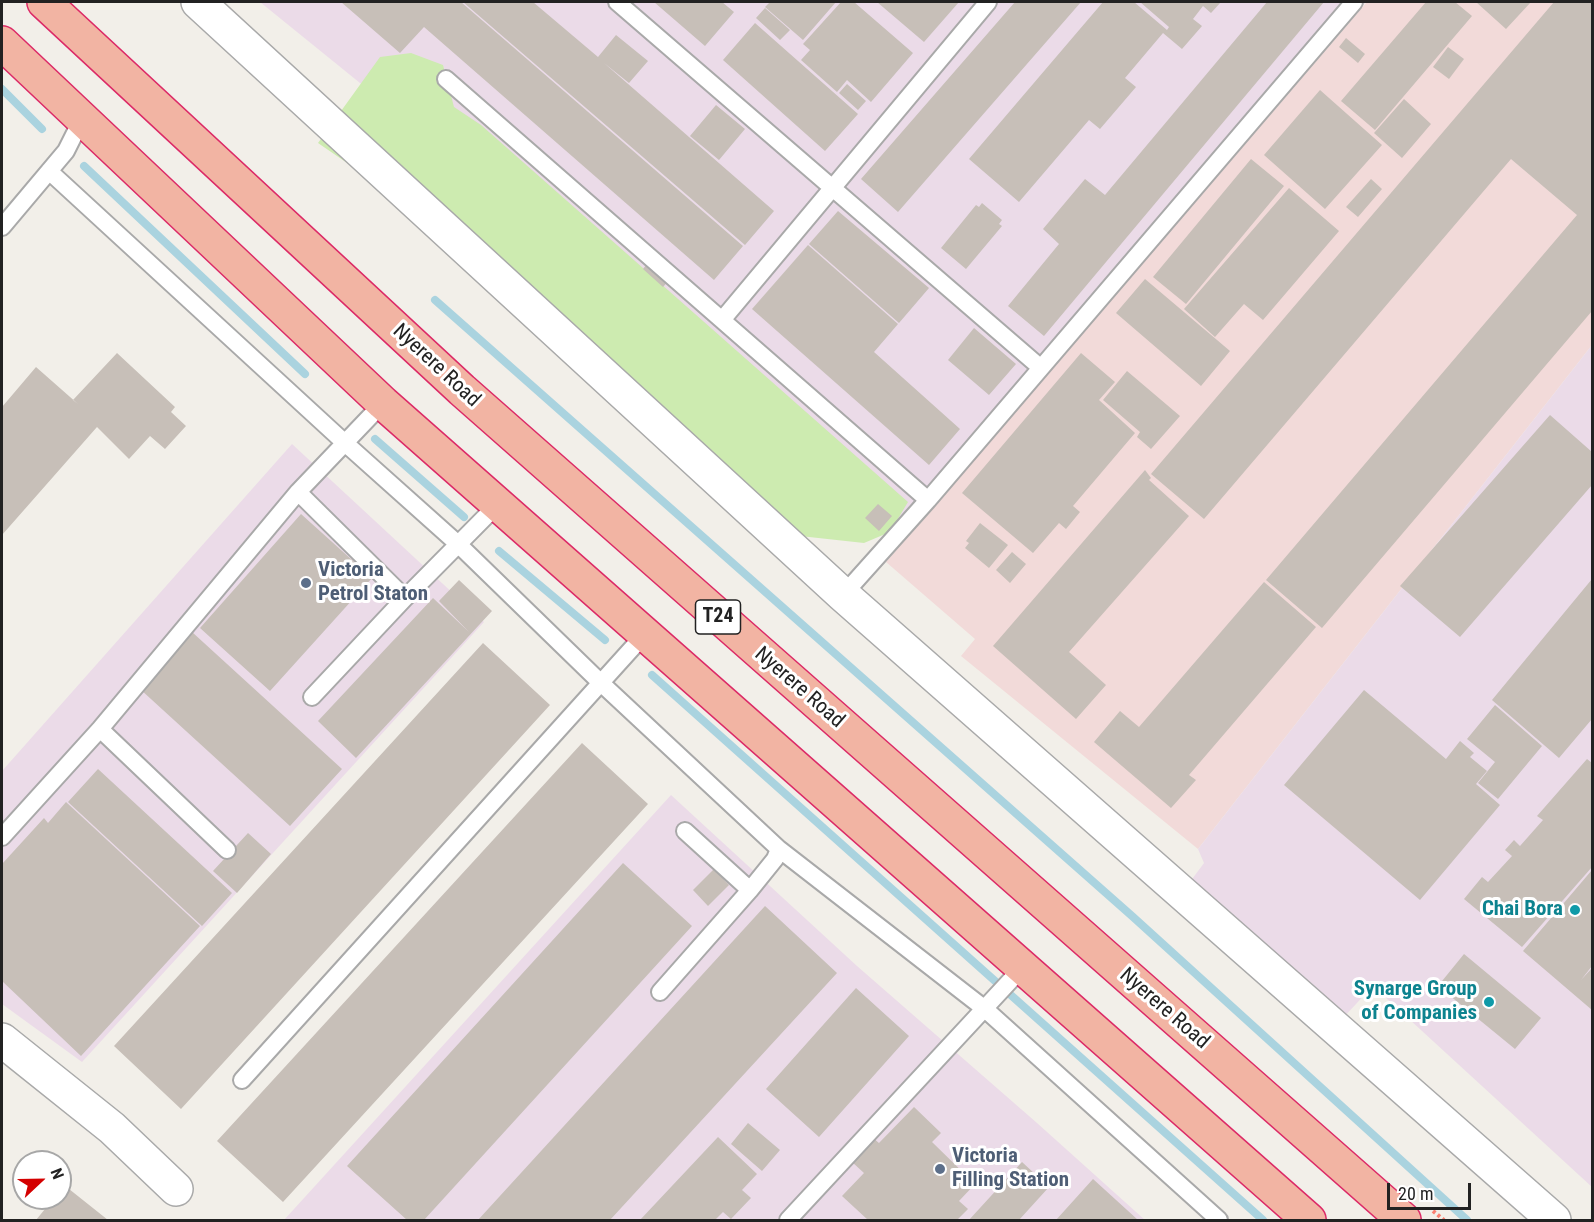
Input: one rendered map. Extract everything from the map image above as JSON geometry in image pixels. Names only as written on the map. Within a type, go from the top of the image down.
[{"type":"highway","name":"Nyerere Road","points":[[44,2],[462,390],[1404,1221]]},
{"type":"highway","points":[[2,43],[382,403],[1309,1221]]},
{"type":"street","points":[[198,2],[843,595],[1554,1221]]},
{"type":"street","points":[[2,1040],[112,1128],[176,1189]]},
{"type":"lane","points":[[617,2],[1041,368]]},
{"type":"lane","points":[[722,320],[988,2]]},
{"type":"lane","points":[[843,595],[928,500],[1354,2]]},
{"type":"lane","points":[[446,79],[928,500]]},
{"type":"lane","points":[[2,227],[66,151],[82,119]]},
{"type":"lane","points":[[49,171],[458,544],[601,684],[779,849],[985,1009],[1220,1221]]},
{"type":"lane","points":[[2,837],[100,729],[298,492],[382,403]]},
{"type":"lane","points":[[298,492],[405,598]]},
{"type":"lane","points":[[312,697],[497,505]]},
{"type":"lane","points":[[242,1080],[644,635]]},
{"type":"lane","points":[[100,729],[227,850]]},
{"type":"lane","points":[[685,831],[750,890]]},
{"type":"lane","points":[[660,992],[750,890],[775,859],[779,849]]},
{"type":"lane","points":[[788,1221],[1022,968]]},
{"type":"shaded area","points":[[260,2],[1366,2],[911,532],[876,501]]},
{"type":"shaded area","points":[[1367,2],[1592,2],[1592,345],[1198,849],[961,656],[975,639],[886,562]]},
{"type":"shaded area","points":[[1592,345],[1592,1187],[1373,986],[1340,1021],[1184,890],[1204,863],[1198,849]]},
{"type":"shaded area","points":[[292,444],[484,622],[82,1062],[2,1004],[2,771]]},
{"type":"shaded area","points":[[671,795],[857,966],[1145,1220],[284,1220]]},
{"type":"green space","points":[[411,53],[443,65],[454,107],[481,125],[908,502],[890,532],[864,543],[800,536],[369,178],[318,143],[380,57]]},
{"type":"building","points":[[341,2],[461,2],[743,246],[714,280],[424,27],[400,53]]},
{"type":"building","points":[[463,2],[533,2],[598,57],[616,35],[648,61],[629,83],[604,63],[774,211],[745,245]]},
{"type":"building","points":[[654,2],[722,2],[734,12],[705,46]]},
{"type":"building","points":[[770,2],[836,2],[803,40],[765,7]]},
{"type":"building","points":[[841,2],[854,2],[913,53],[871,102],[847,80],[837,92],[801,60],[810,50],[803,44]]},
{"type":"building","points":[[877,2],[959,2],[924,42]]},
{"type":"building","points":[[1015,2],[1081,2],[898,212],[861,179]]},
{"type":"building","points":[[1103,2],[1134,2],[1167,30],[1169,27],[1140,2],[1221,2],[1211,13],[1203,6],[1193,19],[1202,26],[1182,49],[1163,33],[1125,78],[1136,87],[1100,129],[1089,120],[1019,202],[969,159]]},
{"type":"building","points":[[1267,2],[1324,2],[1044,336],[1008,306],[1059,244],[1043,229],[1085,179],[1105,195]]},
{"type":"building","points":[[1426,2],[1455,2],[1472,16],[1375,130],[1341,101]]},
{"type":"building","points":[[1476,2],[1531,2],[1506,29]]},
{"type":"building","points":[[1554,2],[1592,2],[1592,311],[1322,628],[1266,580],[1577,215],[1511,159],[1204,519],[1151,474]]},
{"type":"building","points":[[765,8],[790,30],[780,40],[756,18]]},
{"type":"building","points":[[755,23],[858,114],[825,151],[723,60]]},
{"type":"building","points":[[1346,38],[1365,54],[1358,63],[1339,47]]},
{"type":"building","points":[[1448,47],[1464,59],[1449,79],[1433,67]]},
{"type":"building","points":[[847,84],[866,101],[858,110],[839,93]]},
{"type":"building","points":[[1320,90],[1382,145],[1325,209],[1264,155]]},
{"type":"building","points":[[1404,99],[1431,124],[1402,158],[1374,133]]},
{"type":"building","points":[[716,105],[745,129],[719,160],[690,136]]},
{"type":"building","points":[[1251,159],[1284,186],[1186,304],[1153,277]]},
{"type":"building","points":[[1371,179],[1382,189],[1358,217],[1346,207]]},
{"type":"building","points":[[1289,188],[1339,231],[1263,320],[1244,304],[1215,337],[1184,309]]},
{"type":"building","points":[[982,203],[1002,220],[999,224],[1002,226],[966,269],[941,248],[976,205],[979,207]]},
{"type":"building","points":[[838,211],[929,288],[899,323],[809,244]]},
{"type":"building","points":[[808,245],[898,324],[874,352],[960,429],[929,465],[752,309]]},
{"type":"building","points":[[651,259],[671,278],[663,287],[643,269]]},
{"type":"building","points":[[1145,279],[1230,351],[1201,386],[1116,313]]},
{"type":"building","points":[[974,328],[1016,364],[989,395],[948,360]]},
{"type":"building","points":[[117,353],[175,407],[171,412],[186,426],[165,449],[150,436],[129,459],[97,427],[2,535],[2,407],[36,367],[73,400]]},
{"type":"building","points":[[1081,353],[1115,382],[1099,400],[1135,433],[1073,506],[1080,512],[1066,529],[1059,523],[1033,553],[962,493]]},
{"type":"building","points":[[1127,371],[1180,416],[1151,449],[1137,437],[1140,432],[1103,400]]},
{"type":"building","points":[[1550,415],[1592,452],[1592,485],[1460,637],[1400,586]]},
{"type":"building","points":[[1145,470],[1151,478],[1149,480],[1189,516],[1069,652],[1106,685],[1076,719],[993,646]]},
{"type":"building","points":[[878,504],[892,516],[879,531],[865,518]]},
{"type":"building","points":[[301,514],[372,578],[270,691],[200,628]]},
{"type":"building","points":[[980,523],[1008,545],[989,568],[965,548],[969,543],[966,541]]},
{"type":"building","points":[[1012,552],[1026,564],[1010,583],[996,570]]},
{"type":"building","points":[[1592,579],[1592,719],[1559,758],[1492,700]]},
{"type":"building","points":[[459,580],[492,611],[356,758],[318,721],[433,598],[469,632],[439,601]]},
{"type":"building","points":[[1264,582],[1316,627],[1189,775],[1196,780],[1171,808],[1094,742],[1120,711],[1139,727]]},
{"type":"building","points":[[192,632],[342,769],[290,826],[140,689]]},
{"type":"building","points":[[483,643],[550,705],[181,1109],[114,1046]]},
{"type":"building","points":[[1364,690],[1446,759],[1460,741],[1474,753],[1470,757],[1487,771],[1476,784],[1500,805],[1420,900],[1284,785]]},
{"type":"building","points":[[1495,705],[1542,746],[1498,799],[1478,783],[1495,762],[1467,739]]},
{"type":"building","points":[[582,743],[648,804],[283,1202],[217,1141]]},
{"type":"building","points":[[1587,759],[1592,763],[1592,867],[1522,947],[1464,899],[1482,877],[1488,882],[1512,856],[1505,850],[1514,840],[1520,846],[1543,820],[1537,816]]},
{"type":"building","points":[[98,769],[232,893],[202,926],[68,802]]},
{"type":"building","points":[[66,802],[200,926],[81,1056],[2,981],[2,864],[44,818],[48,823]]},
{"type":"building","points":[[248,833],[271,854],[237,893],[213,871]]},
{"type":"building","points":[[623,863],[692,926],[424,1220],[407,1220],[347,1166]]},
{"type":"building","points":[[714,869],[729,885],[708,906],[693,890]]},
{"type":"building","name":"Chai Bora","points":[[1592,870],[1592,966],[1581,980],[1592,968],[1592,1010],[1523,951]]},
{"type":"building","points":[[765,906],[837,973],[610,1220],[478,1220]]},
{"type":"building","name":"Synarge Group of Companies","points":[[1464,954],[1541,1018],[1515,1049],[1438,986]]},
{"type":"building","points":[[856,988],[909,1036],[819,1137],[766,1089]]},
{"type":"building","points":[[914,1107],[941,1133],[932,1142],[975,1184],[959,1201],[968,1209],[957,1220],[868,1220],[842,1196],[864,1173],[851,1161],[873,1138],[879,1143]]},
{"type":"building","points":[[748,1123],[780,1150],[762,1171],[731,1144]]},
{"type":"building","points":[[718,1137],[757,1174],[742,1190],[751,1198],[731,1219],[723,1212],[715,1220],[640,1220]]},
{"type":"building","points":[[1022,1162],[1049,1187],[1019,1220],[969,1220]]},
{"type":"building","points":[[1093,1179],[1138,1220],[1056,1220]]},
{"type":"building","points":[[72,1191],[108,1220],[36,1220],[44,1210],[72,1210]]},
{"type":"waterway","points":[[2,89],[42,129]]},
{"type":"waterway","points":[[84,166],[305,374]]},
{"type":"waterway","points":[[435,300],[1132,916],[1467,1220]]},
{"type":"waterway","points":[[375,439],[464,517]]},
{"type":"waterway","points":[[499,551],[605,640]]},
{"type":"waterway","points":[[652,675],[1263,1220]]},
{"type":"place","name":"Victoria Petrol Staton","points":[[306,583]]},
{"type":"place","name":"Chai Bora","points":[[1575,910]]},
{"type":"place","name":"Synarge Group of Companies","points":[[1489,1002]]},
{"type":"place","name":"Victoria Filling Station","points":[[940,1169]]}]
